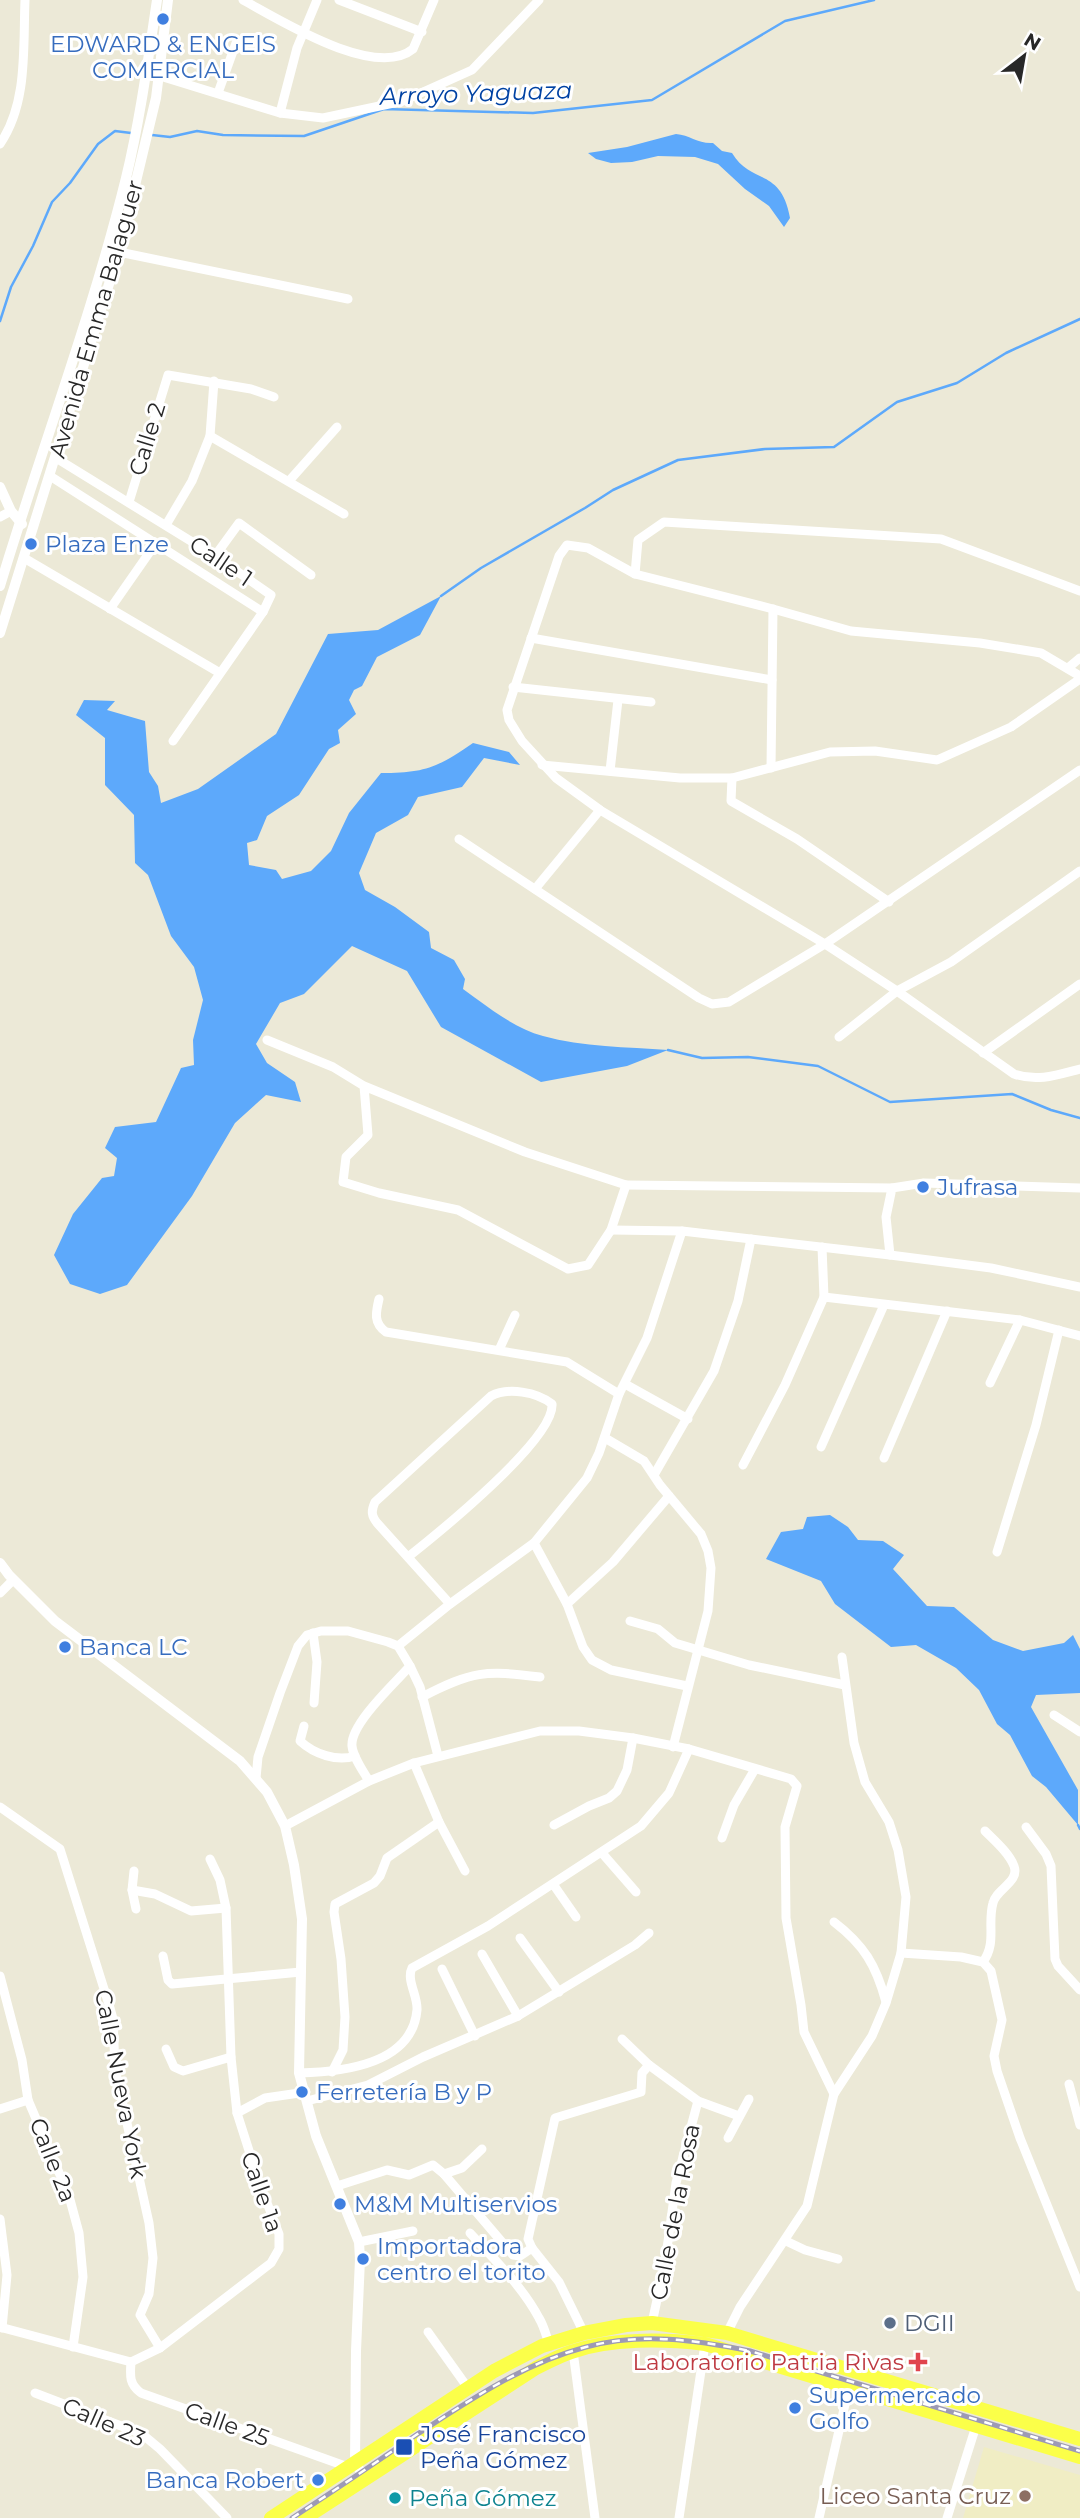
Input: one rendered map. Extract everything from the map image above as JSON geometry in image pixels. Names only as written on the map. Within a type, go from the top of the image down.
[{"type":"main road","points":[[271,2518],[494,2371],[549,2344],[583,2333],[652,2323],[727,2333],[1080,2439]]},
{"type":"main road","points":[[305,2518],[519,2377],[573,2351],[611,2344],[668,2340],[705,2344],[1080,2458]]},
{"type":"street","points":[[0,144],[8,132],[20,100],[25,0]]},
{"type":"street","name":"Avenida Emma Balaguer","points":[[0,586],[91,302],[125,179],[144,94],[157,0]]},
{"type":"street","name":"Avenida Emma Balaguer","points":[[0,633],[119,252],[156,98],[168,0]]},
{"type":"street","points":[[243,0],[304,32],[362,55],[386,58],[408,53],[413,49],[434,0]]},
{"type":"street","points":[[280,113],[297,48],[317,0]]},
{"type":"street","points":[[339,0],[422,32]]},
{"type":"street","points":[[160,76],[280,113],[323,118],[403,101],[472,70],[540,0]]},
{"type":"street","points":[[218,93],[236,43]]},
{"type":"street","points":[[119,252],[348,299]]},
{"type":"street","points":[[91,302],[103,305]]},
{"type":"street","name":"Calle 2","points":[[129,502],[166,377],[171,373],[214,381]]},
{"type":"street","points":[[166,525],[192,481],[210,436],[214,381],[251,388],[274,397]]},
{"type":"street","points":[[289,481],[337,427]]},
{"type":"street","points":[[210,436],[344,514]]},
{"type":"street","name":"Calle 1","points":[[56,458],[215,556],[271,595],[263,612],[173,741]]},
{"type":"street","points":[[50,476],[263,612]]},
{"type":"street","points":[[0,487],[19,522],[32,532]]},
{"type":"street","points":[[0,517],[11,510]]},
{"type":"street","points":[[635,574],[638,540],[664,522],[942,539],[1080,591]]},
{"type":"street","points":[[215,556],[239,523],[312,575]]},
{"type":"street","points":[[110,609],[156,543]]},
{"type":"street","points":[[541,765],[680,778],[732,778],[830,752],[874,751],[937,760],[1011,727],[1080,677],[1068,668],[1041,653],[980,643],[851,631],[635,574],[588,548],[567,545],[559,556],[507,710],[509,720],[541,765],[600,810],[825,944],[1014,1074],[1028,1079],[1042,1078],[1080,1069]]},
{"type":"street","points":[[24,558],[220,673]]},
{"type":"street","points":[[771,768],[773,609]]},
{"type":"street","points":[[531,638],[772,680]]},
{"type":"street","points":[[1068,668],[1080,658]]},
{"type":"street","points":[[513,687],[651,702]]},
{"type":"street","points":[[610,771],[618,700]]},
{"type":"street","points":[[459,839],[712,1004],[729,1002],[825,944],[1080,770]]},
{"type":"street","points":[[732,778],[731,800],[797,839],[889,902]]},
{"type":"street","points":[[535,889],[600,810]]},
{"type":"street","points":[[839,1037],[897,991],[951,962],[1080,871]]},
{"type":"street","points":[[983,1053],[1080,984]]},
{"type":"street","points":[[267,1040],[333,1067],[364,1086],[525,1152],[626,1185],[892,1188],[924,1183],[1080,1188]]},
{"type":"street","points":[[364,1086],[368,1135],[346,1157],[343,1182],[379,1193],[458,1210],[568,1269],[588,1265],[611,1230],[626,1185]]},
{"type":"street","points":[[890,1255],[886,1217],[892,1188]]},
{"type":"street","points":[[611,1230],[682,1231],[890,1255],[991,1268],[1080,1287]]},
{"type":"street","points":[[398,1646],[534,1543],[587,1478],[605,1438],[619,1394],[647,1338],[682,1231]]},
{"type":"street","points":[[654,1475],[714,1371],[738,1301],[751,1239]]},
{"type":"street","points":[[743,1465],[785,1385],[824,1297],[822,1247]]},
{"type":"street","points":[[824,1297],[1020,1320],[1080,1336]]},
{"type":"street","points":[[379,1299],[377,1322],[386,1332],[567,1362],[619,1394]]},
{"type":"street","points":[[821,1447],[884,1305]]},
{"type":"street","points":[[884,1458],[947,1311]]},
{"type":"street","points":[[499,1350],[514,1315]]},
{"type":"street","points":[[990,1383],[1020,1320]]},
{"type":"street","points":[[997,1552],[1036,1426],[1059,1330]]},
{"type":"street","points":[[625,1384],[688,1419]]},
{"type":"street","points":[[408,1557],[473,1505],[528,1446],[551,1414],[553,1407],[549,1401],[515,1392],[498,1392],[491,1396],[380,1496],[373,1508],[374,1519],[450,1604]]},
{"type":"street","points":[[605,1438],[644,1461],[668,1496],[701,1534],[708,1550],[708,1611],[673,1747]]},
{"type":"street","points":[[567,1604],[612,1562],[668,1496]]},
{"type":"street","points":[[534,1543],[567,1604],[583,1647],[592,1660],[611,1670],[687,1686]]},
{"type":"street","points":[[0,1563],[7,1578],[55,1621],[235,1756],[256,1777],[285,1826],[302,1919],[299,2073],[316,2136],[359,2242],[351,2465],[366,2479]]},
{"type":"street","points":[[0,1593],[7,1578]]},
{"type":"street","points":[[630,1621],[658,1629],[675,1643],[749,1665],[845,1685]]},
{"type":"street","points":[[256,1777],[258,1757],[292,1661],[303,1640],[313,1633],[332,1630],[348,1631],[398,1646],[416,1677],[438,1756]]},
{"type":"street","points":[[313,1633],[317,1662],[314,1703]]},
{"type":"street","points":[[727,2333],[740,2308],[807,2206],[834,2094],[872,2036],[886,2003],[901,1954],[906,1897],[898,1850],[889,1822],[865,1782],[854,1743],[842,1657]]},
{"type":"street","points":[[369,1781],[352,1745],[356,1730],[410,1666]]},
{"type":"street","points":[[422,1697],[473,1674],[509,1673],[540,1677]]},
{"type":"street","points":[[1054,1715],[1080,1732]]},
{"type":"street","points":[[304,1726],[300,1741],[305,1746],[330,1757],[343,1759],[355,1756]]},
{"type":"street","points":[[285,1826],[369,1781],[414,1763],[540,1731],[579,1731],[689,1749],[795,1781],[797,1786],[785,1828],[786,1917],[802,2005],[804,2032],[834,2094]]},
{"type":"street","points":[[554,1825],[609,1798],[617,1791],[627,1770],[632,1738]]},
{"type":"street","points":[[299,2073],[351,2069],[373,2061],[406,2040],[412,2030],[417,2007],[410,1977],[412,1968],[488,1926],[641,1826],[669,1793],[689,1749]]},
{"type":"street","points":[[414,1763],[439,1822],[465,1871]]},
{"type":"street","points":[[722,1839],[734,1805],[755,1769]]},
{"type":"street","name":"Calle Nueva York","points":[[0,1807],[60,1849],[110,2008],[115,2069],[149,2223],[153,2258],[149,2294],[140,2315],[160,2348]]},
{"type":"street","points":[[332,2072],[343,2050],[345,2017],[334,1908],[337,1902],[374,1883],[380,1876],[387,1857],[439,1822]]},
{"type":"street","points":[[1026,1827],[1046,1854],[1051,1866],[1055,1959],[1080,1990]]},
{"type":"street","points":[[983,1962],[992,1938],[994,1899],[1012,1880],[1015,1871],[1003,1849],[985,1831]]},
{"type":"street","points":[[602,1853],[636,1892]]},
{"type":"street","name":"Calle 1a","points":[[131,2362],[160,2348],[271,2263],[279,2249],[279,2234],[258,2182],[237,2113],[231,2057],[226,1908],[220,1880],[210,1859]]},
{"type":"street","points":[[134,1871],[132,1890],[136,1909]]},
{"type":"street","points":[[553,1884],[576,1917]]},
{"type":"street","points":[[132,1890],[155,1894],[191,1911],[226,1908]]},
{"type":"street","points":[[834,1922],[865,1950],[879,1977],[886,2003]]},
{"type":"street","points":[[237,2113],[265,2098],[307,2096],[368,2085],[423,2057],[518,2017],[635,1945],[649,1933]]},
{"type":"street","points":[[520,1938],[559,1992]]},
{"type":"street","points":[[482,1954],[518,2017]]},
{"type":"street","points":[[901,1954],[961,1957],[983,1962],[990,1971],[1002,2020],[994,2056],[997,2071],[1020,2138],[1080,2287]]},
{"type":"street","points":[[163,1956],[168,1980],[172,1984],[301,1972]]},
{"type":"street","points":[[442,1969],[475,2036]]},
{"type":"street","name":"Calle 2a","points":[[0,1976],[22,2060],[28,2100],[69,2196],[79,2233],[83,2277],[73,2347]]},
{"type":"street","points":[[622,2039],[649,2065],[698,2101],[739,2116]]},
{"type":"street","points":[[166,2049],[174,2067],[183,2071],[231,2057]]},
{"type":"street","points":[[583,2333],[559,2282],[532,2248],[528,2236],[555,2117],[641,2092],[642,2073],[649,2065]]},
{"type":"street","points":[[1069,2084],[1080,2125]]},
{"type":"street","points":[[728,2138],[749,2099]]},
{"type":"street","points":[[0,2109],[28,2100]]},
{"type":"street","name":"Calle de la Rosa","points":[[652,2323],[665,2263],[676,2183],[698,2101]]},
{"type":"street","points":[[443,2174],[462,2168],[482,2149]]},
{"type":"street","points":[[337,2186],[387,2170],[409,2175],[433,2165],[513,2255],[520,2256],[532,2248]]},
{"type":"street","points":[[0,2219],[7,2275],[1,2327],[131,2362]]},
{"type":"street","points":[[359,2242],[413,2231]]},
{"type":"street","points":[[470,2233],[508,2274],[528,2301],[540,2319],[549,2344]]},
{"type":"street","points":[[786,2241],[805,2250],[838,2259]]},
{"type":"street","points":[[428,2332],[468,2388]]},
{"type":"street","points":[[679,2518],[705,2344]]},
{"type":"street","points":[[573,2351],[595,2518]]},
{"type":"street","name":"Calle 25","points":[[131,2362],[130,2377],[133,2387],[141,2393],[351,2465]]},
{"type":"street","points":[[819,2518],[849,2387]]},
{"type":"street","name":"Calle 23","points":[[35,2393],[142,2434],[227,2518]]},
{"type":"street","points":[[947,2518],[976,2426]]},
{"type":"shaded area","name":"Liceo Santa Cruz","points":[[984,2447],[1080,2475],[1080,2518],[963,2518]]},
{"type":"water","points":[[676,134],[713,143],[722,151],[732,153],[748,169],[773,183],[786,202],[790,218],[784,227],[769,206],[745,189],[718,164],[695,157],[658,156],[632,162],[611,163],[596,159],[588,153],[627,147]]},
{"type":"water","points":[[441,596],[420,635],[377,657],[362,686],[354,690],[349,700],[356,714],[338,730],[340,743],[329,749],[299,795],[267,816],[257,840],[247,843],[249,865],[276,870],[282,879],[311,871],[331,851],[349,813],[381,773],[408,772],[430,767],[473,743],[509,752],[520,765],[484,758],[462,787],[418,797],[408,815],[376,833],[359,873],[365,890],[395,907],[429,932],[431,948],[454,960],[465,979],[463,989],[521,1028],[543,1036],[574,1042],[668,1050],[627,1066],[541,1082],[441,1027],[407,971],[352,946],[304,994],[280,1003],[256,1044],[267,1063],[295,1082],[301,1102],[266,1095],[235,1123],[192,1196],[127,1285],[100,1294],[70,1284],[54,1255],[73,1214],[102,1178],[114,1176],[117,1158],[105,1148],[115,1127],[156,1122],[181,1068],[194,1065],[193,1040],[203,1000],[194,967],[171,936],[148,875],[135,863],[134,815],[105,785],[105,738],[76,715],[84,700],[115,701],[107,710],[145,721],[149,772],[158,786],[161,803],[198,789],[276,734],[328,634],[378,630]]},
{"type":"water","points":[[830,1515],[848,1527],[858,1540],[883,1541],[904,1555],[893,1569],[927,1606],[954,1607],[993,1640],[1023,1651],[1064,1643],[1073,1635],[1080,1649],[1080,1693],[1036,1695],[1031,1707],[1078,1790],[1078,1825],[1046,1787],[1032,1776],[1010,1735],[997,1724],[979,1690],[956,1668],[916,1645],[891,1647],[835,1604],[821,1581],[766,1559],[781,1532],[803,1529],[807,1517]]},
{"type":"waterway","name":"Arroyo Yaguaza","points":[[152,135],[170,137],[197,131],[223,135],[304,136],[384,109],[533,113],[652,100],[785,21],[874,0]]},
{"type":"waterway","name":"Arroyo Yaguaza","points":[[0,321],[11,287],[52,202],[70,183],[98,144],[115,131],[131,133]]},
{"type":"waterway","points":[[441,596],[481,568],[613,490],[678,460],[765,449],[834,447],[897,402],[957,383],[1006,353],[1080,319]]},
{"type":"waterway","points":[[668,1050],[702,1058],[748,1057],[818,1066],[890,1102],[1012,1094],[1051,1110],[1080,1118]]},
{"type":"waterway","points":[[1078,1825],[1080,1829]]},
{"type":"railway","points":[[292,2518],[498,2384],[563,2354],[607,2342],[627,2340],[668,2339],[750,2351],[1080,2451]]},
{"type":"place","name":"EDWARD & ENGElS COMERCIAL","points":[[163,19]]},
{"type":"place","name":"Plaza Enze","points":[[31,544]]},
{"type":"place","name":"Jufrasa","points":[[923,1187]]},
{"type":"place","name":"Banca LC","points":[[65,1647]]},
{"type":"place","name":"Ferretería B y P","points":[[302,2092]]},
{"type":"place","name":"M&M Multiservios","points":[[340,2204]]},
{"type":"place","name":"Importadora centro el torito","points":[[363,2259]]},
{"type":"place","name":"DGII","points":[[890,2323]]},
{"type":"place","name":"Laboratorio Patria Rivas","points":[[918,2362]]},
{"type":"place","name":"Supermercado Golfo","points":[[795,2408]]},
{"type":"place","name":"José Francisco Peña Gómez","points":[[404,2447]]},
{"type":"place","name":"Banca Robert","points":[[318,2480]]},
{"type":"place","name":"Liceo Santa Cruz","points":[[1025,2496]]},
{"type":"place","name":"Peña Gómez","points":[[395,2498]]}]
